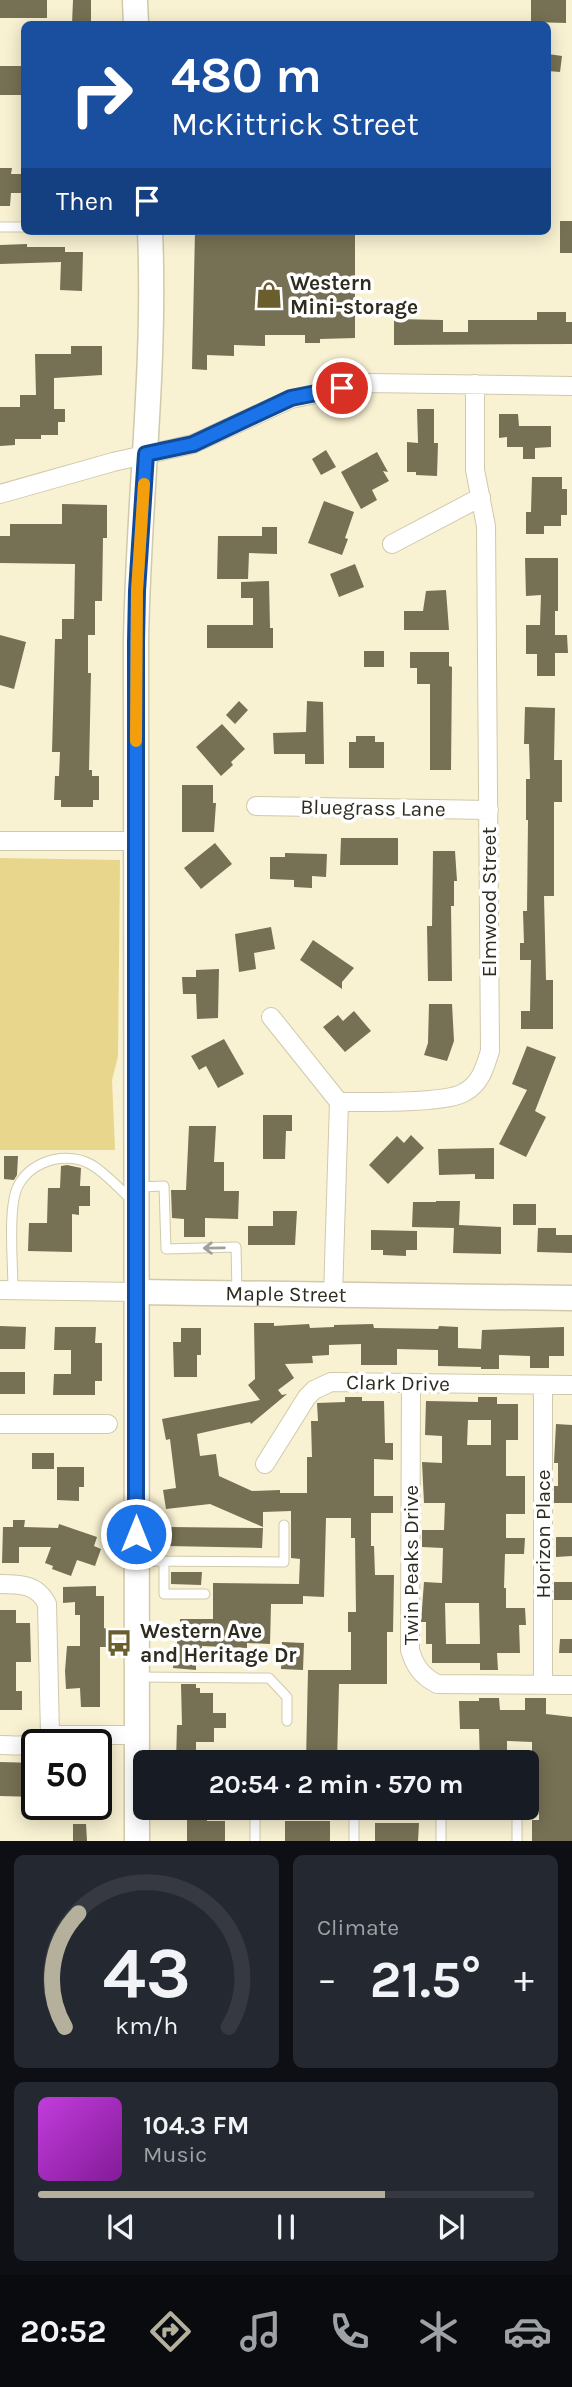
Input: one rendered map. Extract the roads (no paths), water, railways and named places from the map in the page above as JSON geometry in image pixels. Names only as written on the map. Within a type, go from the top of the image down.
[{"type":"main road","points":[[135,0],[136,21]]},
{"type":"main road","points":[[137,1841],[137,591],[150,376],[150,235]]},
{"type":"main road","name":"Maple Street","points":[[137,1292],[572,1298]]},
{"type":"street","points":[[0,494],[146,454],[193,444],[291,398],[368,383],[572,386]]},
{"type":"street","name":"Elmwood Street","points":[[339,1102],[436,1099],[464,1093],[482,1076],[490,1051],[486,526],[475,470],[475,384]]},
{"type":"street","points":[[392,544],[481,497]]},
{"type":"street","name":"Bluegrass Lane","points":[[256,806],[489,810]]},
{"type":"street","points":[[0,841],[135,841]]},
{"type":"street","points":[[271,1017],[339,1102],[333,1296]]},
{"type":"street","name":"Maple Street","points":[[6,1291],[137,1292]]},
{"type":"street","name":"Clark Drive","points":[[265,1464],[307,1397],[320,1386],[331,1382],[572,1385]]},
{"type":"street","name":"Twin Peaks Drive","points":[[411,1384],[410,1650],[413,1661],[426,1678],[437,1684],[572,1685]]},
{"type":"street","name":"Horizon Place","points":[[542,1385],[542,1684]]},
{"type":"street","points":[[0,1424],[108,1424]]},
{"type":"street","points":[[0,1584],[32,1587],[47,1604],[50,1729]]},
{"type":"street","points":[[112,1735],[136,1735]]},
{"type":"street","points":[[0,1745],[21,1745]]},
{"type":"lane","points":[[0,227],[21,227]]},
{"type":"lane","points":[[6,1291],[13,1200],[20,1182],[33,1168],[61,1158],[81,1160],[136,1195],[164,1186],[166,1249],[236,1247],[237,1294]]},
{"type":"lane","points":[[136,1561],[284,1562],[284,1525]]},
{"type":"lane","points":[[164,1561],[164,1594],[205,1594]]},
{"type":"lane","points":[[136,1677],[269,1678],[287,1697],[287,1721]]},
{"type":"lane","points":[[255,1820],[255,1841]]},
{"type":"lane","points":[[354,1841],[355,1820]]},
{"type":"lane","points":[[441,1820],[441,1841]]},
{"type":"lane","points":[[517,1820],[517,1841]]},
{"type":"place","name":"Western Mini-storage","points":[[269,295]]},
{"type":"place","name":"Western Ave and Heritage Dr","points":[[119,1643]]}]
